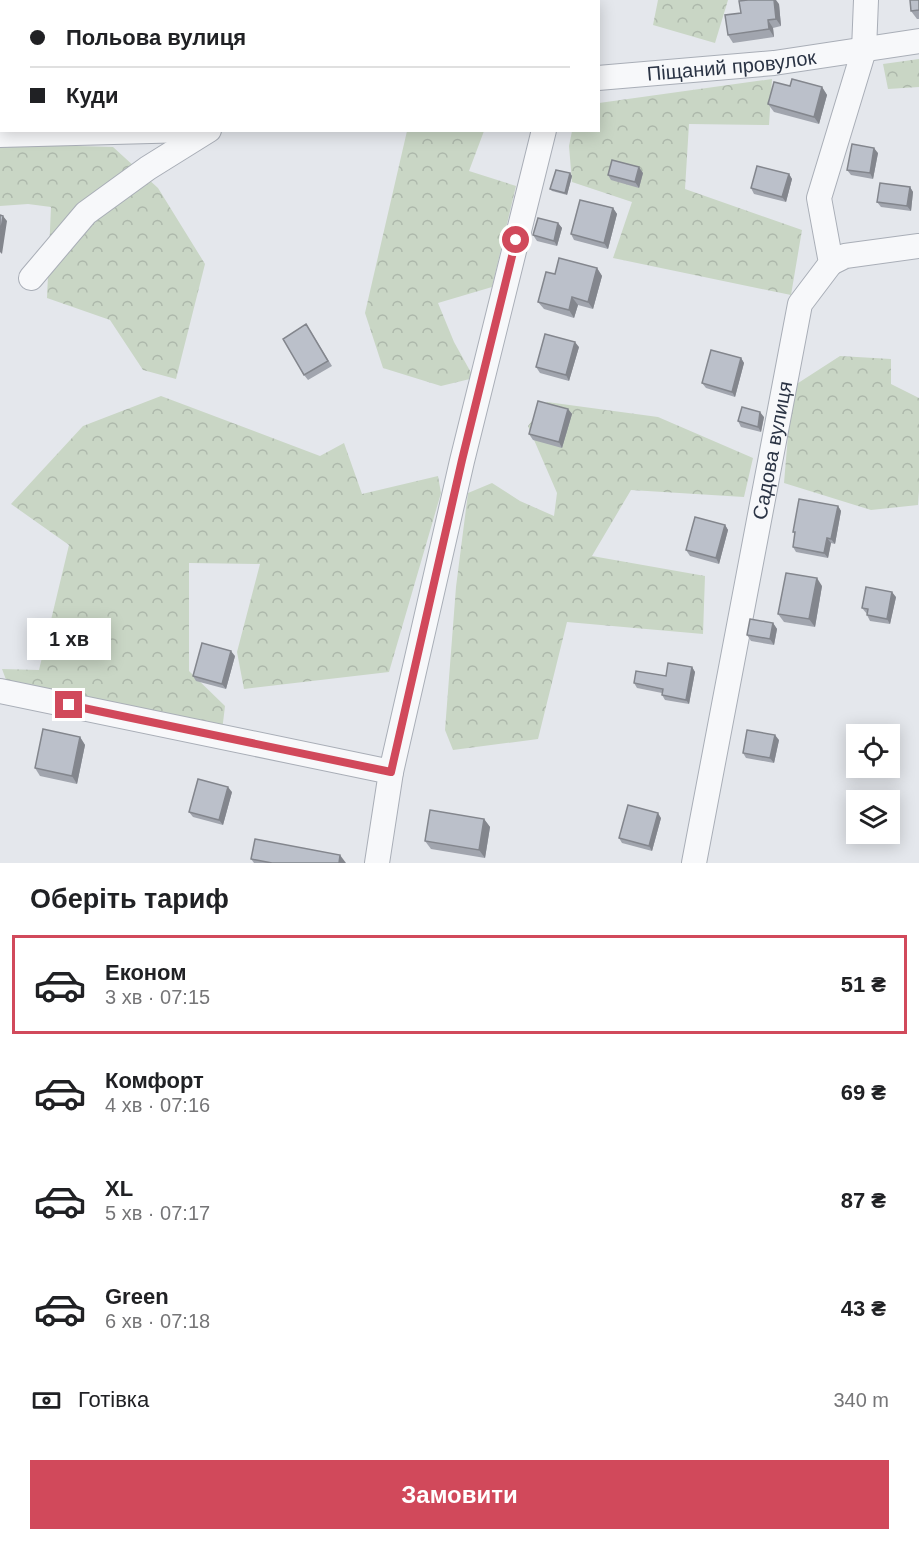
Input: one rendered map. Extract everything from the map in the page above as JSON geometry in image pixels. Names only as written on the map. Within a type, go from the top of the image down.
[{"type":"street","points":[[867,0],[864,50],[819,198],[831,263],[845,256],[919,246]]},
{"type":"street","name":"Піщаний провулок","points":[[600,78],[774,63],[919,41]]},
{"type":"street","points":[[0,135],[113,132]]},
{"type":"street","points":[[31,278],[86,213],[148,168],[206,132]]},
{"type":"street","points":[[377,863],[391,772],[462,460],[544,132]]},
{"type":"street","name":"Садова вулиця","points":[[694,863],[800,304],[831,263]]},
{"type":"street","points":[[0,691],[391,772]]},
{"type":"green space","points":[[658,0],[728,0],[715,43],[653,25]]},
{"type":"green space","points":[[919,59],[919,87],[888,89],[883,64]]},
{"type":"green space","points":[[772,79],[769,125],[689,124],[685,189],[802,230],[791,295],[613,258],[632,202],[572,182],[569,146],[572,132],[600,132],[600,103]]},
{"type":"green space","points":[[407,132],[484,132],[469,171],[516,186],[492,287],[438,303],[454,342],[474,378],[441,386],[383,368],[365,313]]},
{"type":"green space","points":[[5,144],[113,147],[158,188],[205,264],[176,379],[143,370],[110,320],[47,298],[51,207],[28,204],[0,206],[0,146]]},
{"type":"green space","points":[[840,356],[891,359],[891,384],[919,398],[918,505],[871,510],[784,483],[792,387]]},
{"type":"green space","points":[[161,396],[320,456],[344,443],[362,494],[438,476],[441,493],[389,672],[244,689],[237,652],[260,564],[189,563],[189,671],[225,706],[222,731],[8,685],[2,669],[39,670],[69,545],[11,504],[83,426]]},
{"type":"green space","points":[[547,402],[658,417],[753,458],[744,497],[631,490],[592,556],[705,576],[703,634],[567,622],[538,739],[453,750],[445,730],[456,587],[468,493],[492,483],[520,501],[554,516],[557,493],[528,426]]},
{"type":"building","points":[[774,0],[776,19],[768,20],[769,29],[728,35],[725,15],[741,13],[739,1]]},
{"type":"building","points":[[910,0],[919,0],[919,10],[911,11]]},
{"type":"building","points":[[792,79],[822,87],[814,117],[768,104],[774,82],[790,86]]},
{"type":"building","points":[[852,144],[874,148],[870,173],[847,170]]},
{"type":"building","points":[[612,160],[639,167],[635,182],[608,175]]},
{"type":"building","points":[[757,166],[789,174],[782,197],[751,188]]},
{"type":"building","points":[[556,170],[570,173],[565,193],[550,189]]},
{"type":"building","points":[[880,183],[910,187],[907,206],[877,202]]},
{"type":"building","points":[[580,200],[613,208],[604,243],[571,234]]},
{"type":"building","points":[[0,215],[3,216],[0,236]]},
{"type":"building","points":[[538,218],[558,223],[554,241],[533,235]]},
{"type":"building","points":[[559,258],[597,268],[588,302],[572,297],[569,310],[538,302],[546,272],[555,274]]},
{"type":"building","points":[[306,324],[328,361],[304,375],[283,339]]},
{"type":"building","points":[[545,334],[575,342],[566,375],[536,367]]},
{"type":"building","points":[[711,350],[741,358],[732,392],[702,383]]},
{"type":"building","points":[[538,401],[568,409],[559,442],[529,434]]},
{"type":"building","points":[[742,407],[760,412],[758,427],[738,421]]},
{"type":"building","points":[[799,499],[838,506],[831,539],[827,538],[824,553],[793,547],[795,532],[793,532]]},
{"type":"building","points":[[695,517],[725,525],[716,558],[686,550]]},
{"type":"building","points":[[786,573],[817,578],[809,619],[778,614]]},
{"type":"building","points":[[866,587],[892,592],[887,619],[867,615],[868,609],[862,608]]},
{"type":"building","points":[[750,619],[773,623],[770,639],[747,635]]},
{"type":"building","points":[[202,643],[231,651],[222,684],[193,676]]},
{"type":"building","points":[[668,663],[692,667],[686,700],[662,695],[663,689],[634,683],[636,671],[666,676]]},
{"type":"building","points":[[43,729],[80,737],[72,776],[35,768]]},
{"type":"building","points":[[747,730],[775,735],[770,758],[743,753]]},
{"type":"building","points":[[198,779],[228,787],[219,820],[189,812]]},
{"type":"building","points":[[628,805],[658,813],[649,846],[619,838]]},
{"type":"building","points":[[430,810],[484,819],[479,850],[425,841]]},
{"type":"building","points":[[255,839],[340,855],[339,863],[272,863],[251,859]]},
{"type":"route","points":[[69,705],[391,772],[462,460],[516,240]]}]
